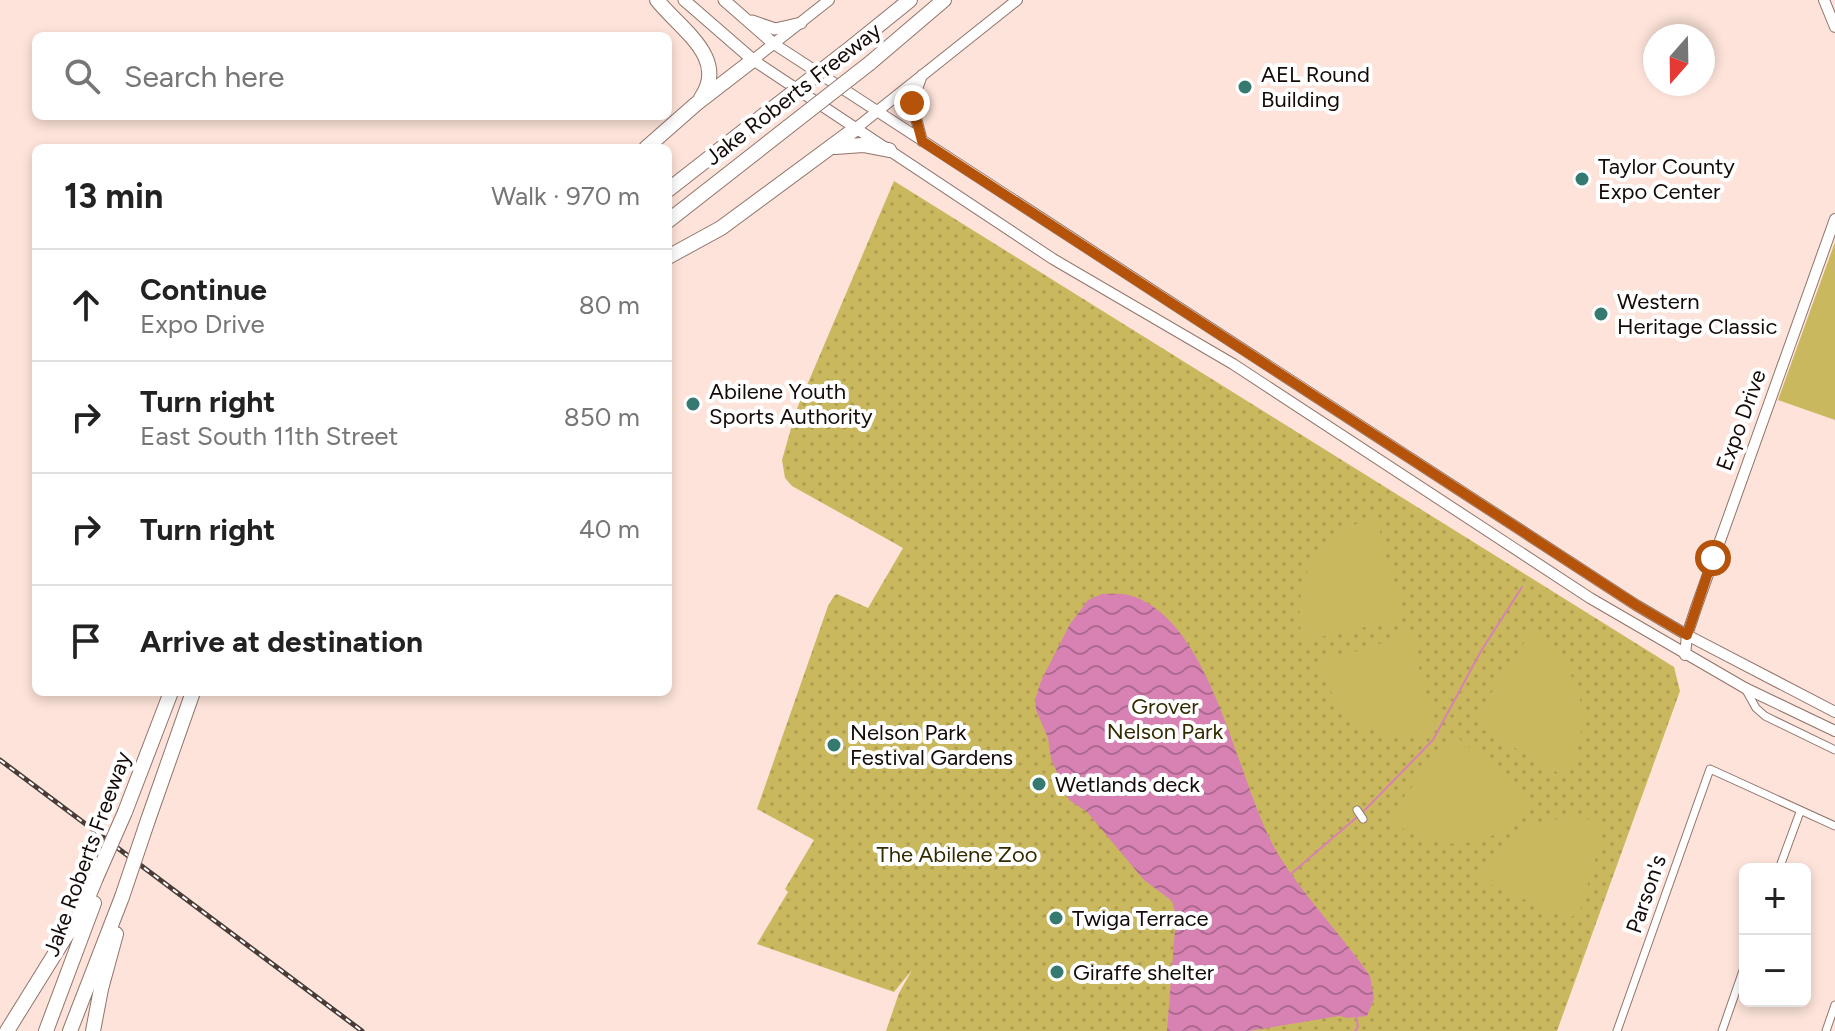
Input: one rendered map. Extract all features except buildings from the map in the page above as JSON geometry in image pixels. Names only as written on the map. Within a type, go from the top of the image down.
[{"type":"highway","points":[[657,0],[708,59],[711,73],[709,87],[696,104]]},
{"type":"highway","name":"Jake Roberts Freeway","points":[[672,187],[910,0]]},
{"type":"highway","name":"Jake Roberts Freeway","points":[[672,218],[870,63],[944,0]]},
{"type":"highway","points":[[651,144],[753,60]]},
{"type":"highway","points":[[672,255],[721,228],[855,129]]},
{"type":"highway","points":[[830,148],[863,145],[889,150]]},
{"type":"highway","name":"Jake Roberts Freeway","points":[[46,1031],[99,879],[169,696]]},
{"type":"highway","name":"Jake Roberts Freeway","points":[[70,1031],[122,897],[192,696]]},
{"type":"highway","points":[[7,1031],[99,879]]},
{"type":"highway","points":[[93,1031],[120,919],[122,897]]},
{"type":"main road","points":[[684,0],[753,60],[1053,259],[1233,364],[1590,598],[1745,688],[1835,731]]},
{"type":"main road","points":[[724,0],[774,44],[876,112],[1636,605],[1835,712]]},
{"type":"main road","points":[[753,60],[829,0]]},
{"type":"main road","points":[[855,129],[1017,0]]},
{"type":"main road","points":[[1824,0],[1835,27]]},
{"type":"main road","points":[[740,16],[775,29],[801,23]]},
{"type":"main road","points":[[922,75],[912,103],[922,141]]},
{"type":"main road","name":"Expo Drive","points":[[1685,655],[1687,635],[1835,219]]},
{"type":"street","points":[[1745,688],[1756,708],[1765,716],[1835,750]]},
{"type":"street","name":"Parson's","points":[[1617,1031],[1710,769],[1800,812]]},
{"type":"street","points":[[1357,810],[1363,819]]},
{"type":"street","points":[[1781,863],[1800,812],[1835,826]]},
{"type":"street","points":[[1722,1031],[1739,982]]},
{"type":"street","points":[[1826,1031],[1835,1005]]},
{"type":"green space","name":"Grover Nelson Park","points":[[894,181],[1674,667],[1680,691],[1557,1031],[886,1031],[899,993],[912,970],[894,992],[757,944],[814,840],[757,809],[828,606],[837,594],[868,608],[903,548],[792,486],[785,478],[782,460],[796,411]]},
{"type":"green space","points":[[1835,242],[1835,420],[1778,400]]},
{"type":"green space","points":[[1376,515],[1403,612],[1397,620],[1302,641],[1301,597],[1312,562],[1337,536]]},
{"type":"green space","points":[[1531,632],[1564,664],[1580,698],[1580,735],[1567,778],[1482,729],[1479,724],[1478,713]]},
{"type":"green space","points":[[1404,634],[1414,639],[1420,674],[1435,724],[1431,734],[1390,734],[1359,723],[1346,713],[1336,699],[1318,662],[1372,647]]},
{"type":"green space","points":[[1451,738],[1458,738],[1536,803],[1503,830],[1465,843],[1425,839],[1388,817]]},
{"type":"green space","points":[[1579,817],[1606,823],[1580,911],[1570,918],[1480,880],[1499,851],[1519,832],[1545,822]]},
{"type":"water","points":[[1102,594],[1132,596],[1160,612],[1184,638],[1221,710],[1263,824],[1278,854],[1370,976],[1374,999],[1367,1016],[1339,1016],[1249,1031],[1167,1031],[1176,916],[1172,901],[1144,880],[1087,812],[1069,800],[1051,759],[1048,738],[1036,710],[1035,700],[1041,681],[1070,624],[1088,600]]},
{"type":"waterway","points":[[1362,813],[1433,740],[1481,651],[1522,587]]},
{"type":"waterway","points":[[1292,873],[1357,817]]},
{"type":"waterway","points":[[1355,1031],[1358,1027],[1356,1015]]},
{"type":"railway","points":[[0,760],[362,1031]]},
{"type":"place","name":"AEL Round Building","points":[[1245,87]]},
{"type":"place","name":"Taylor County Expo Center","points":[[1582,179]]},
{"type":"place","name":"Western Heritage Classic","points":[[1601,314]]},
{"type":"place","name":"Abilene Youth Sports Authority","points":[[693,404]]},
{"type":"place","name":"Nelson Park Festival Gardens","points":[[834,745]]},
{"type":"place","name":"Wetlands deck","points":[[1039,784]]},
{"type":"place","name":"Twiga Terrace","points":[[1056,918]]},
{"type":"place","name":"Giraffe shelter","points":[[1057,972]]},
{"type":"route","points":[[912,103],[922,141],[1636,605],[1687,635],[1713,558]]},
{"type":"park label","name":"The Abilene Zoo","points":[[957,854]]}]
